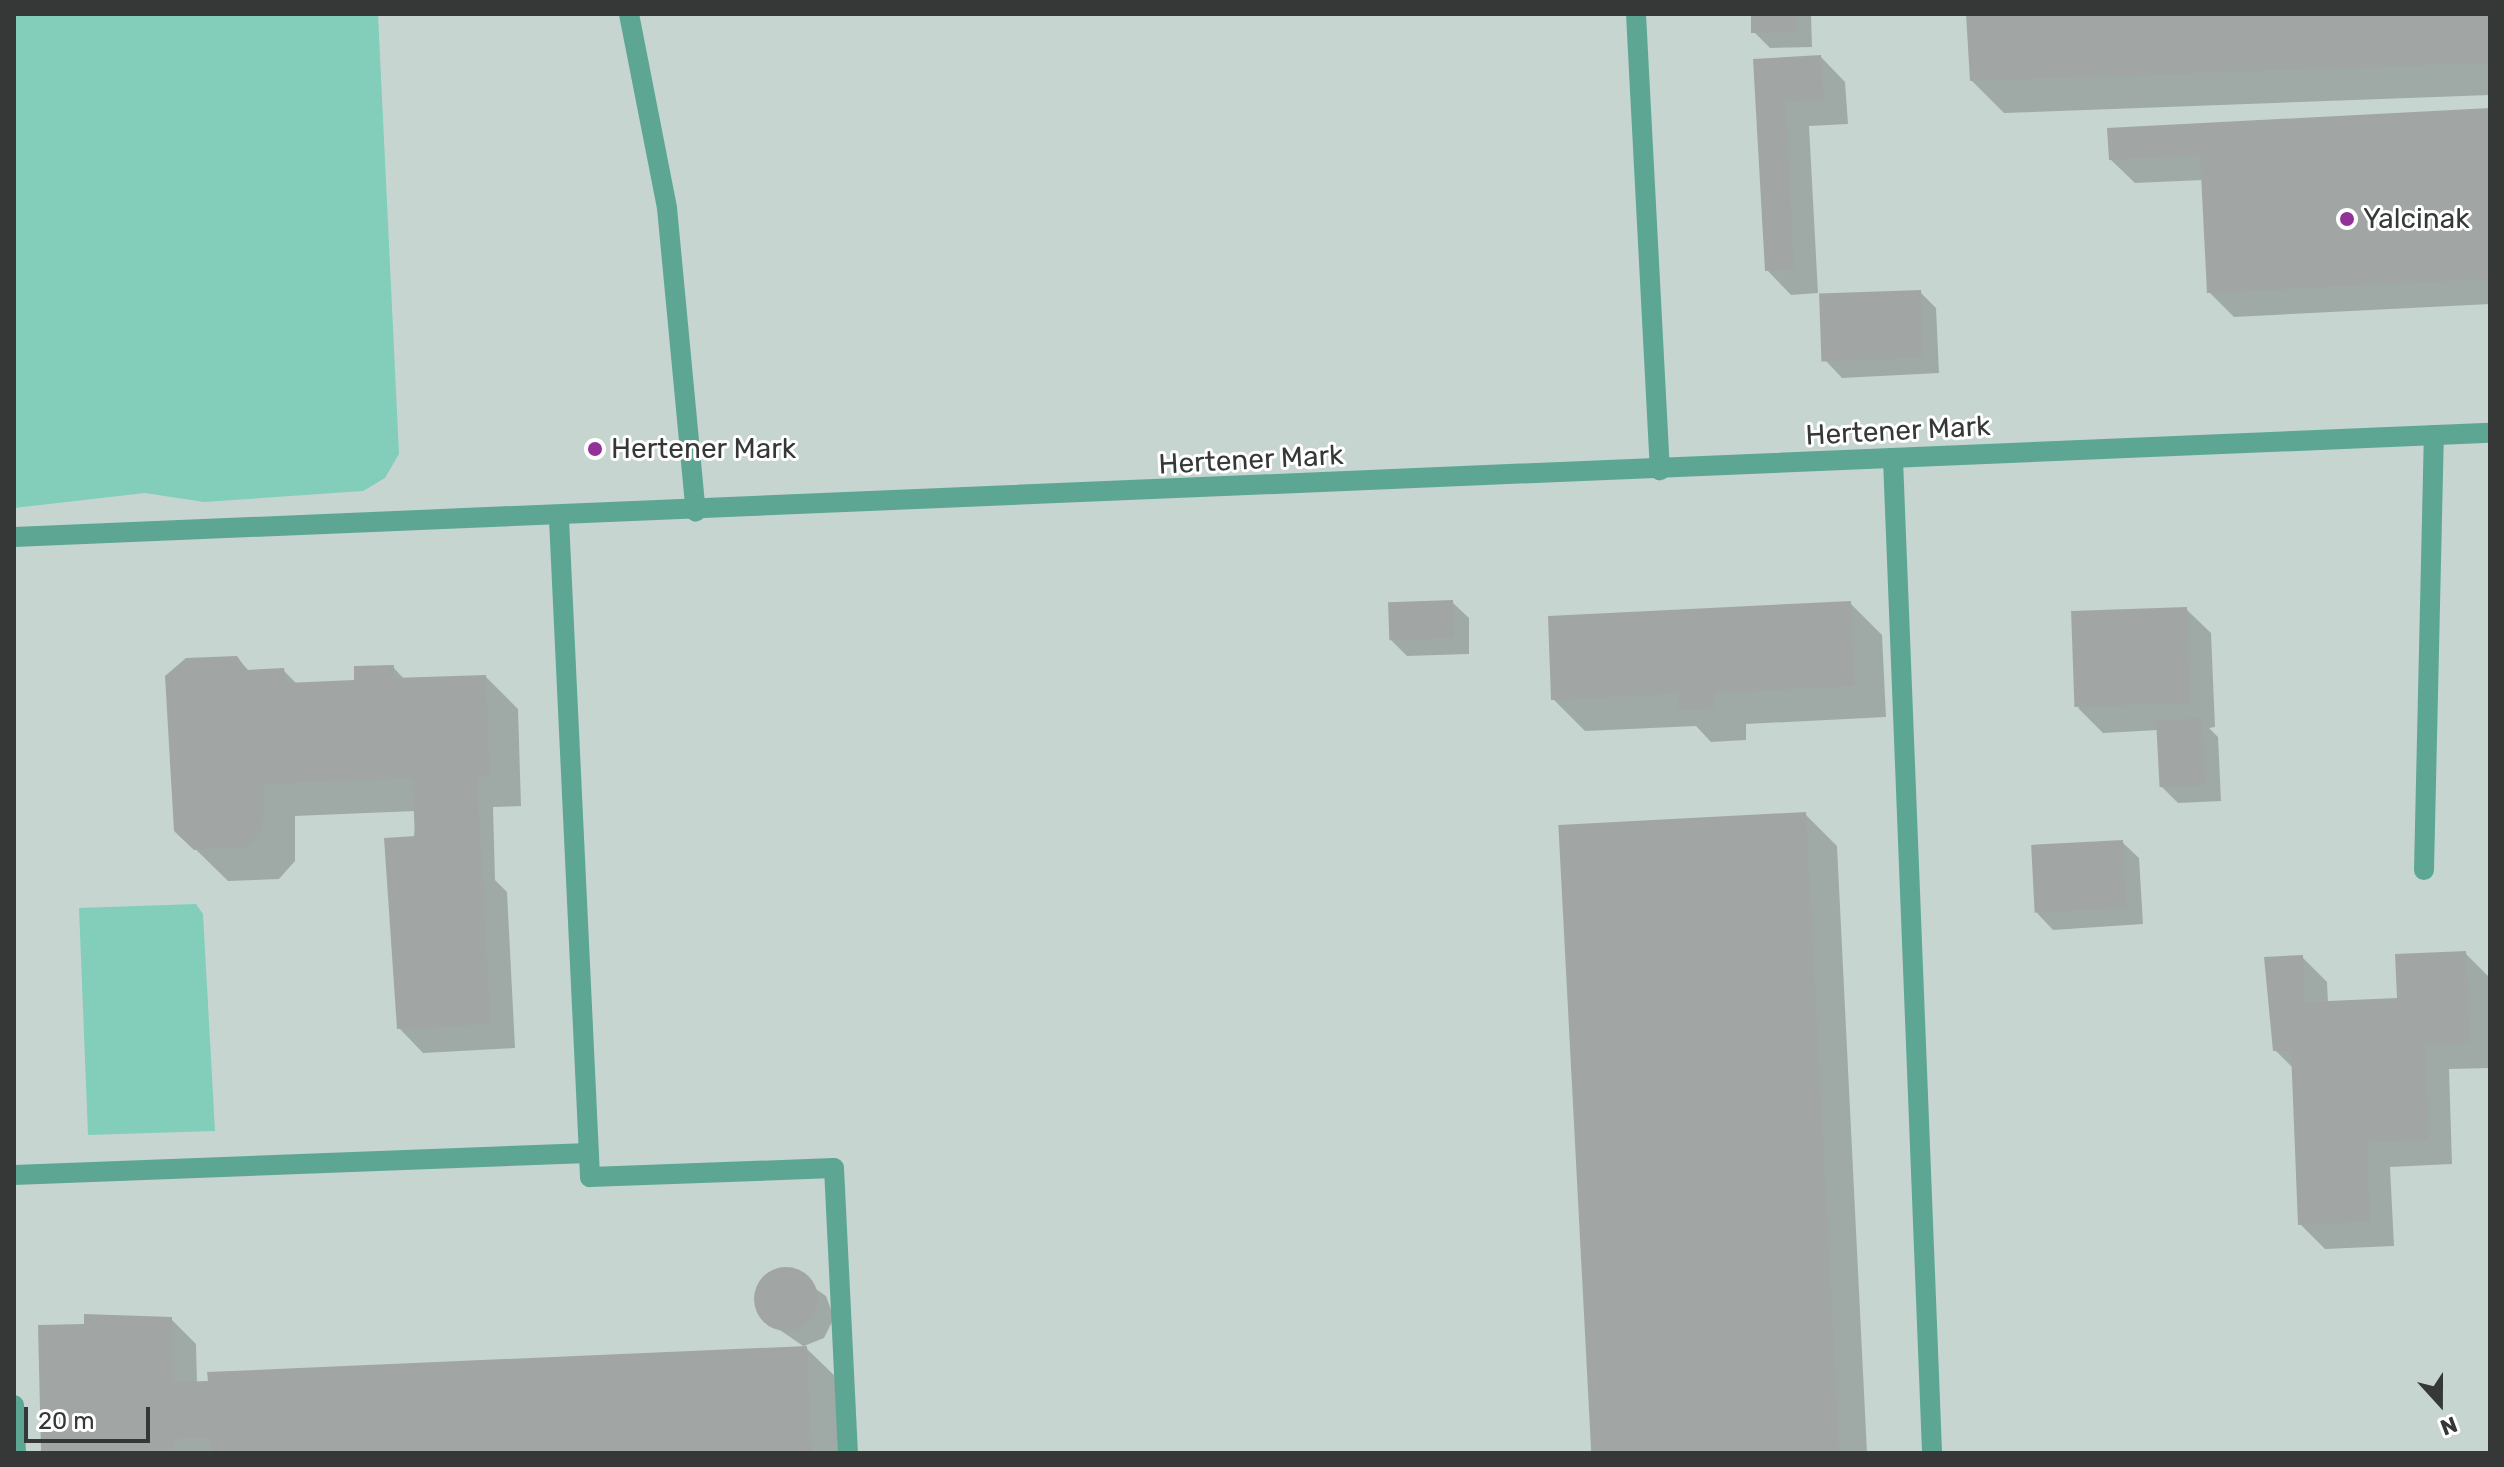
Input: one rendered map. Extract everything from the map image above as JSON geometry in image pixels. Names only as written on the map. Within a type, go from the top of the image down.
[{"type":"street","points":[[629,14],[667,208],[696,512]]},
{"type":"street","points":[[1636,14],[1660,470]]},
{"type":"street","name":"Hertener Mark","points":[[14,537],[559,519],[2490,433]]},
{"type":"street","points":[[2424,870],[2434,435]]},
{"type":"street","points":[[1893,459],[1932,1453]]},
{"type":"street","points":[[559,519],[590,1177],[834,1168],[848,1453]]},
{"type":"street","points":[[14,1175],[589,1153]]},
{"type":"street","points":[[14,1405],[16,1453]]},
{"type":"shaded area","points":[[14,14],[2490,14],[2490,1453],[14,1453]]},
{"type":"green space","points":[[14,14],[378,14],[399,454],[385,478],[363,491],[204,502],[145,493],[14,508]]},
{"type":"green space","points":[[196,904],[203,914],[215,1131],[88,1135],[79,908]]},
{"type":"building","points":[[1751,14],[1796,14],[1796,33],[1751,33]]},
{"type":"building","points":[[1966,14],[2490,14],[2490,63],[1970,81]]},
{"type":"building","points":[[1821,55],[1824,100],[1786,102],[1794,269],[1765,271],[1753,59]]},
{"type":"building","name":"Yalcinak","points":[[2490,108],[2490,279],[2207,293],[2200,155],[2109,160],[2107,128]]},
{"type":"building","points":[[1921,290],[1923,358],[1821,362],[1819,294]]},
{"type":"building","points":[[1453,600],[1454,638],[1389,640],[1388,602]]},
{"type":"building","points":[[1851,601],[1855,686],[1715,693],[1715,709],[1677,710],[1677,694],[1551,700],[1548,616]]},
{"type":"building","points":[[2187,607],[2190,703],[2074,707],[2071,611]]},
{"type":"building","points":[[237,656],[247,670],[284,668],[286,683],[354,680],[354,666],[394,665],[393,678],[486,675],[490,775],[477,776],[491,1024],[397,1029],[384,838],[415,836],[412,778],[264,784],[263,828],[247,847],[194,850],[174,831],[165,676],[186,658]]},
{"type":"building","points":[[2202,718],[2206,785],[2160,787],[2156,720]]},
{"type":"building","points":[[1806,812],[1840,1453],[1591,1453],[1558,825]]},
{"type":"building","points":[[2123,840],[2127,908],[2035,913],[2031,845]]},
{"type":"building","points":[[2466,951],[2470,1043],[2425,1045],[2429,1140],[2367,1143],[2370,1222],[2298,1225],[2291,1051],[2273,1051],[2264,957],[2303,955],[2305,1002],[2397,998],[2395,954]]},
{"type":"building","points":[[786,1267],[804,1273],[812,1281],[818,1299],[812,1317],[804,1325],[786,1331],[768,1325],[760,1317],[754,1299],[760,1281],[768,1273]]},
{"type":"building","points":[[84,1314],[172,1317],[173,1382],[208,1381],[207,1372],[807,1346],[812,1453],[211,1453],[210,1438],[174,1439],[175,1449],[41,1452],[38,1325],[84,1324]]},
{"type":"place","name":"Yalcinak","points":[[2347,219]]},
{"type":"place","name":"Hertener Mark","points":[[595,449]]}]
